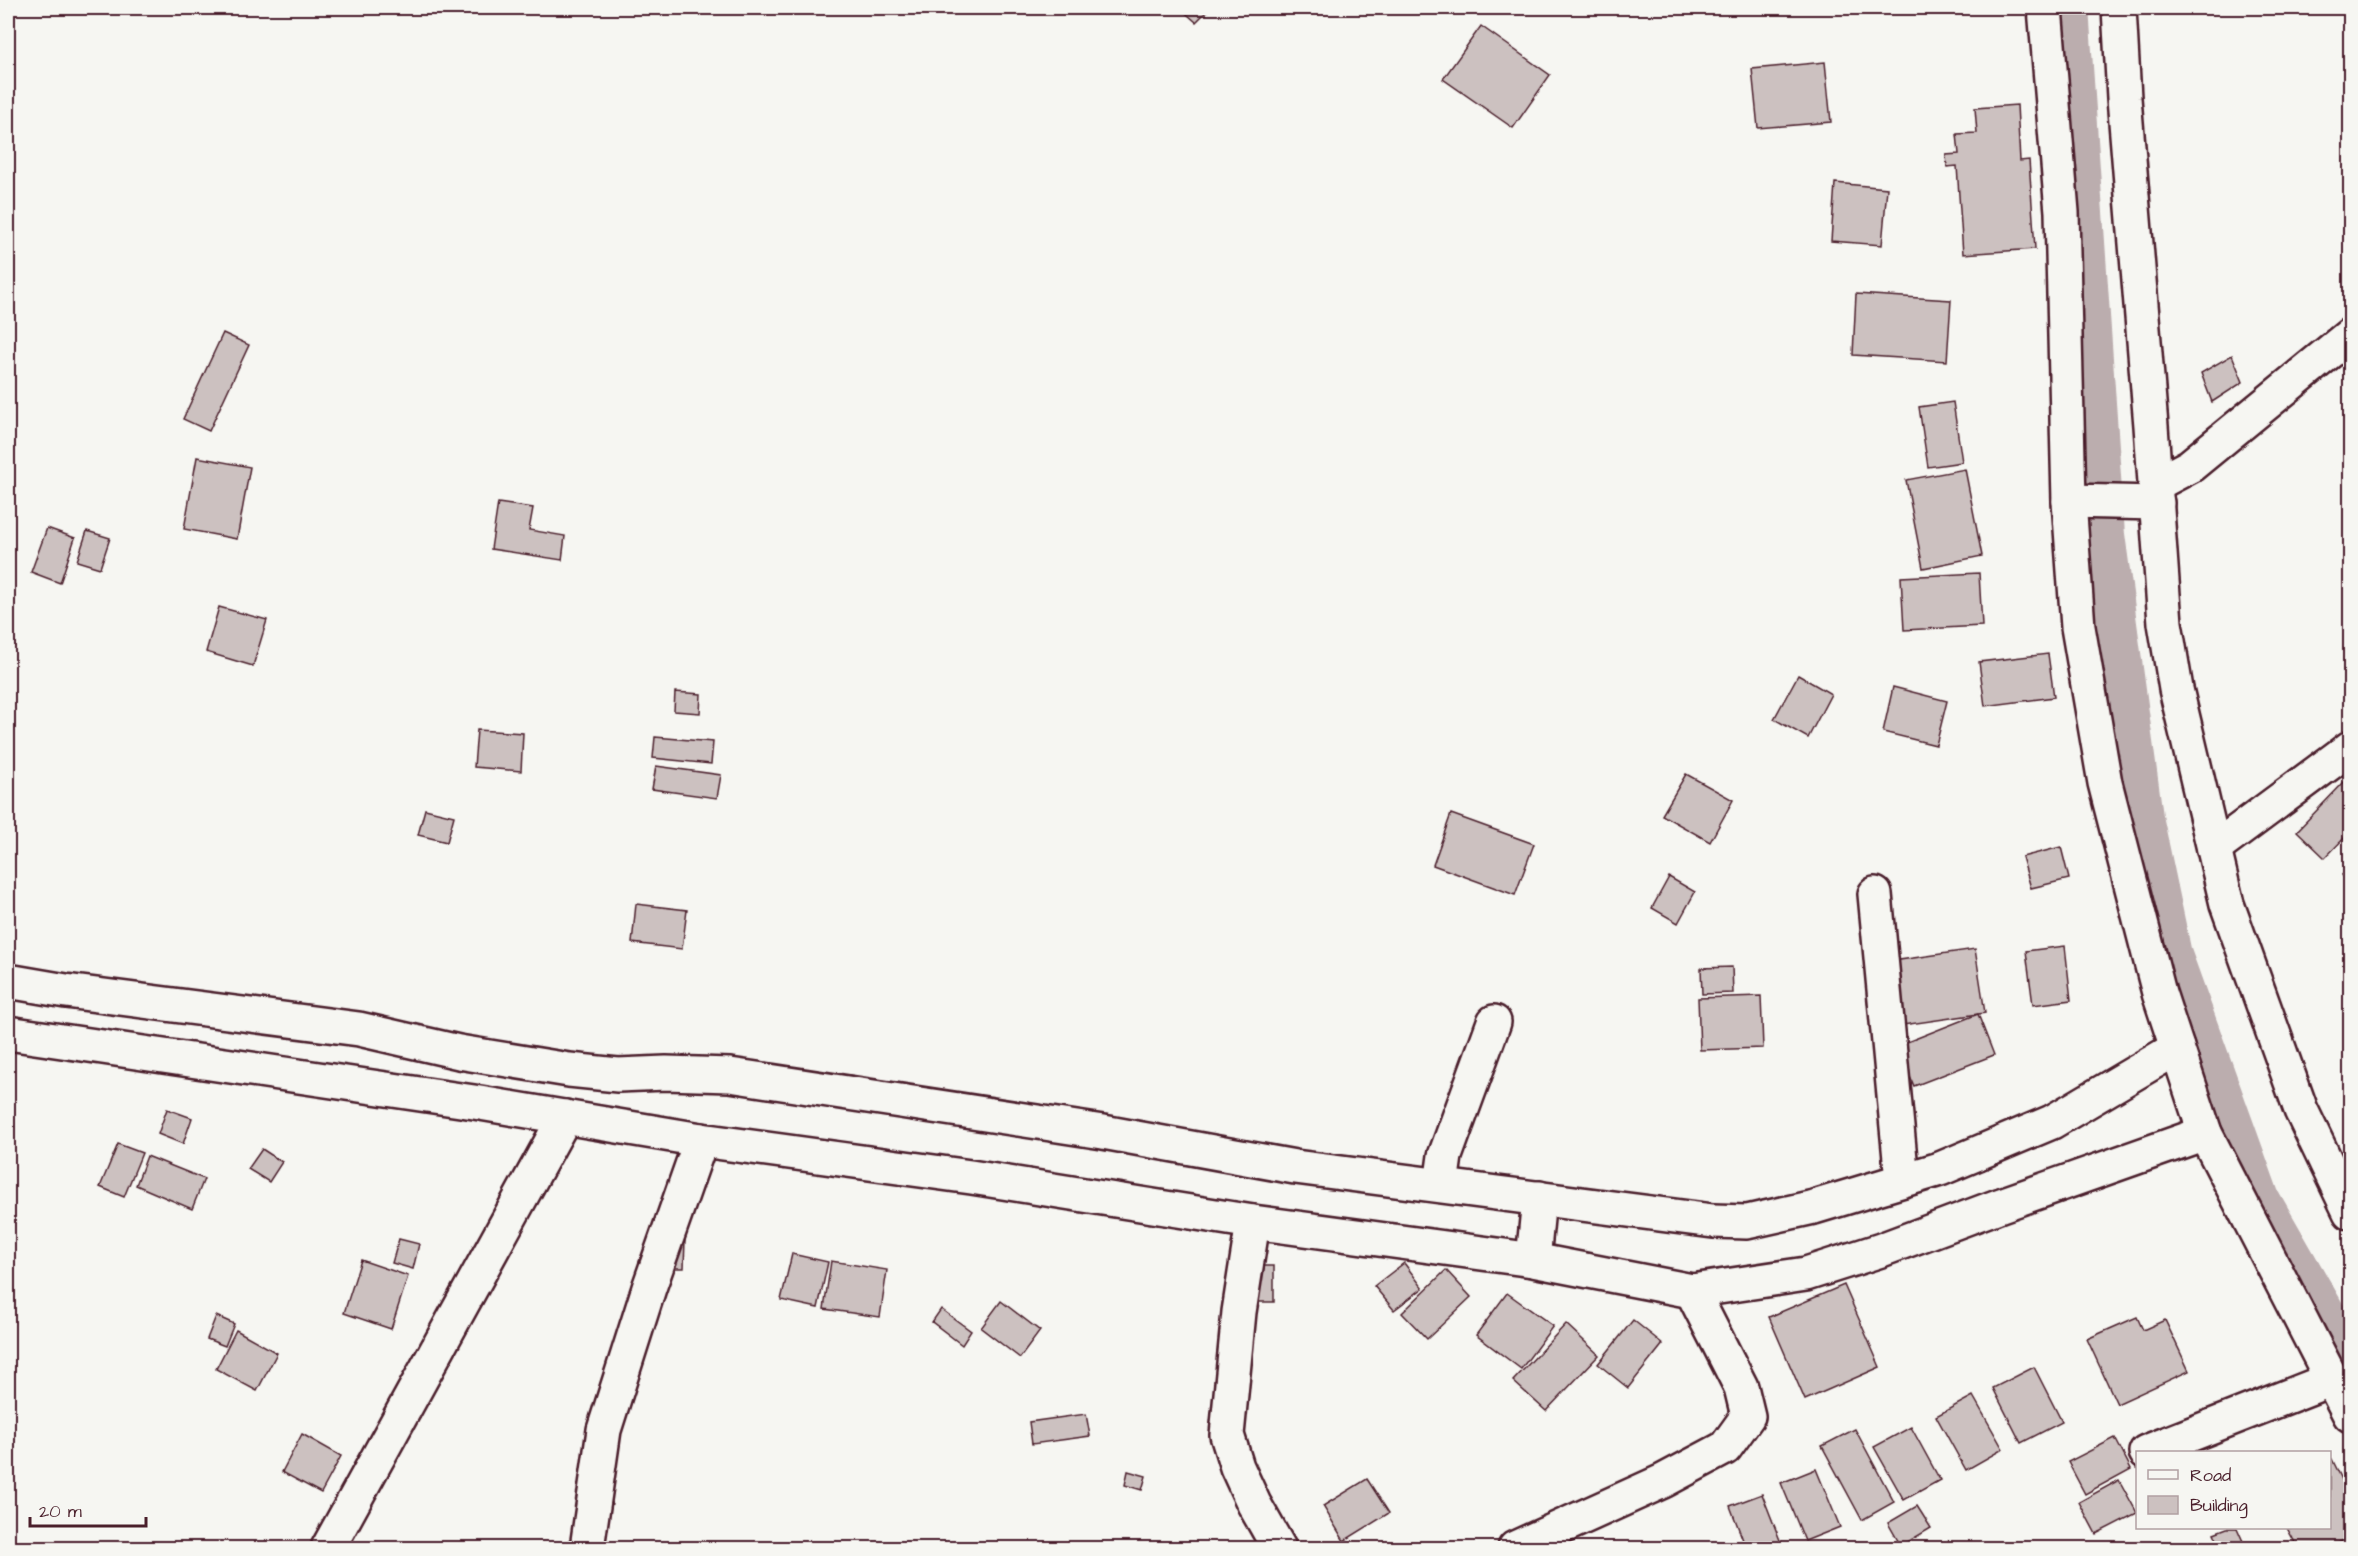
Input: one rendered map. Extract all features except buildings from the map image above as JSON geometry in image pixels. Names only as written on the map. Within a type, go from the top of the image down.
[{"type":"street","points":[[2045,8],[2062,212],[2076,502],[2078,627],[2105,783],[2158,993],[2205,1133],[2350,1415]]},
{"type":"street","points":[[2119,8],[2151,497],[2165,623],[2176,689],[2227,904],[2301,1110],[2350,1212]]},
{"type":"street","points":[[2076,502],[2151,497],[2350,335]]},
{"type":"street","points":[[2214,849],[2350,748]]},
{"type":"street","points":[[1875,894],[1902,1180]]},
{"type":"street","points":[[8,981],[359,1029],[459,1052],[569,1070],[618,1075],[666,1073],[730,1075],[992,1114],[1295,1167],[1441,1185],[1538,1203],[1713,1221],[1747,1222],[1814,1207],[1940,1169],[2052,1122],[2177,1048]]},
{"type":"street","points":[[1441,1185],[1445,1156],[1494,1022]]},
{"type":"street","points":[[8,1033],[565,1117],[701,1140],[971,1177],[1253,1222],[1533,1255],[1692,1291],[1816,1271],[1881,1251],[2001,1205],[2205,1133]]},
{"type":"street","points":[[328,1548],[565,1117]]},
{"type":"street","points":[[587,1548],[604,1430],[649,1288],[701,1140]]},
{"type":"street","points":[[1533,1255],[1538,1203]]},
{"type":"street","points":[[1253,1222],[1239,1312],[1227,1435],[1237,1467],[1254,1504],[1280,1548]]},
{"type":"street","points":[[1515,1548],[1663,1481],[1725,1448],[1748,1416],[1741,1387],[1692,1291]]},
{"type":"street","points":[[2150,1451],[2332,1379]]},
{"type":"waterway","points":[[2069,8],[2105,535],[2143,817],[2172,955],[2260,1199],[2350,1356]]}]
